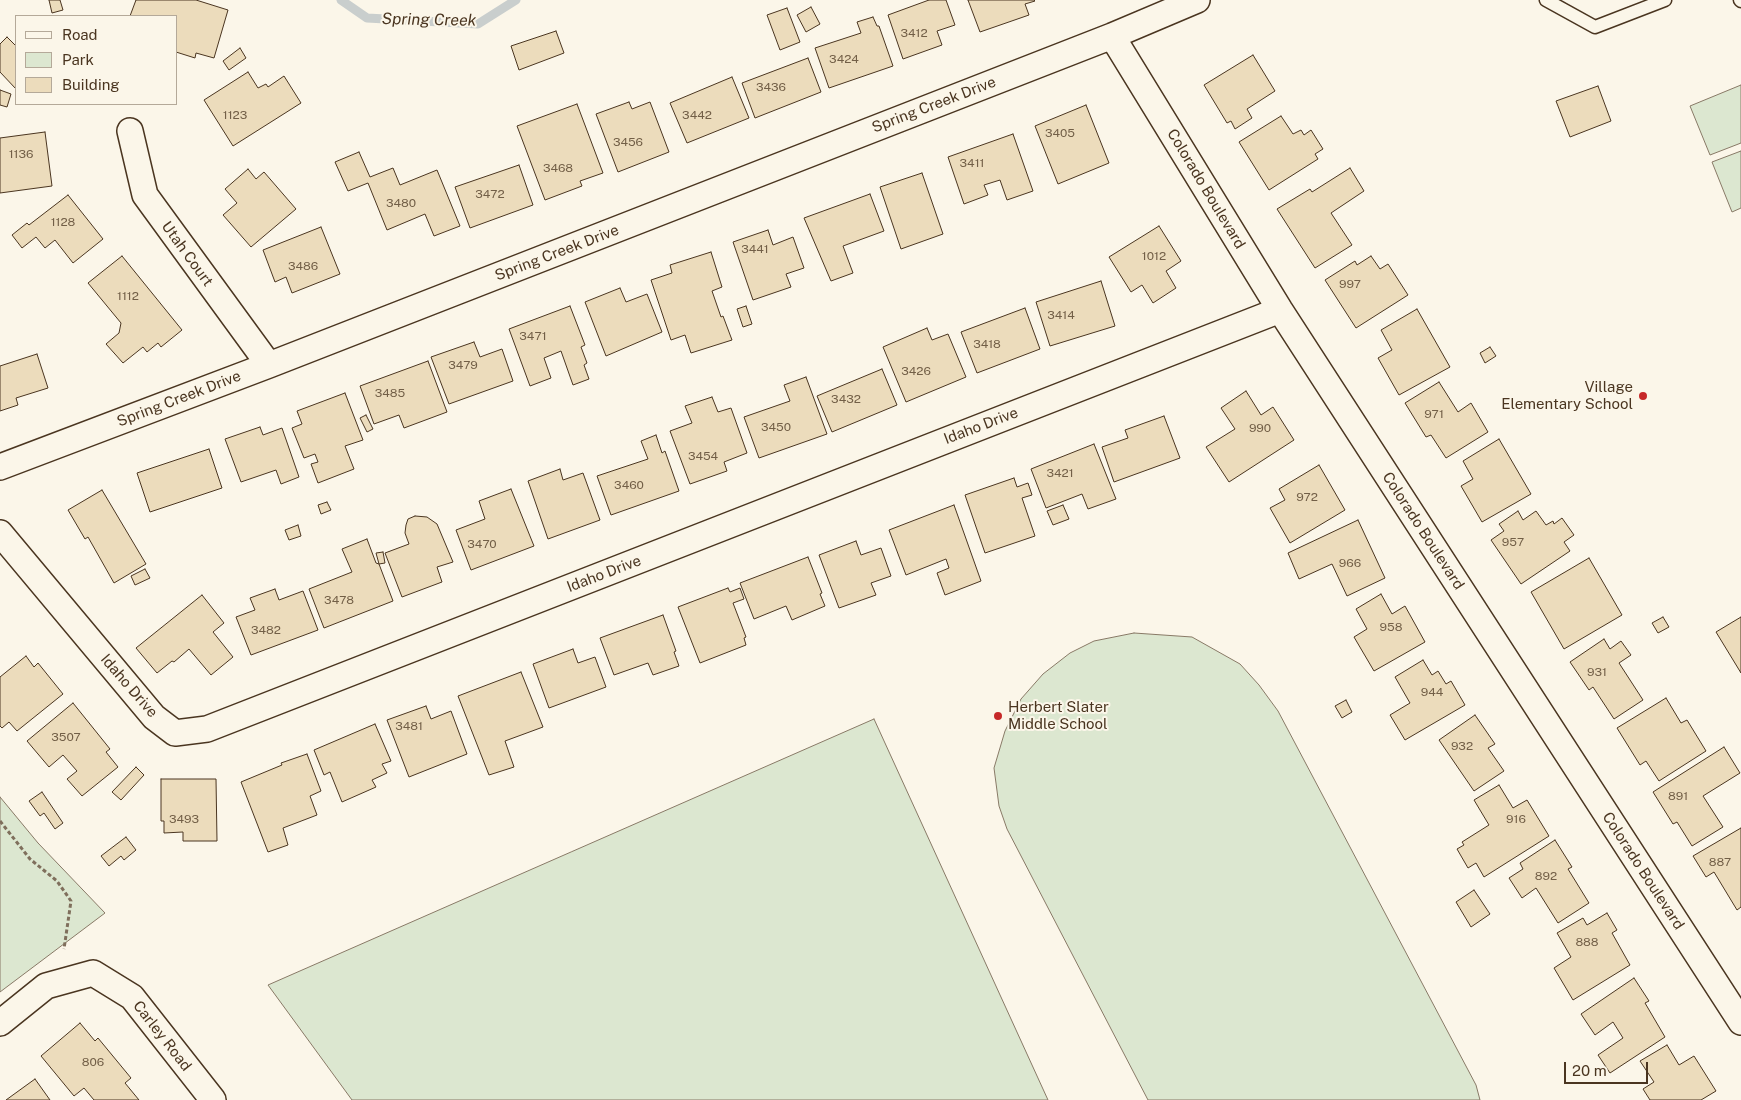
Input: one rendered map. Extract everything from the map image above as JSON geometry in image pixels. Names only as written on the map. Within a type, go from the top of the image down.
[{"type":"street","name":"Spring Creek Drive","points":[[0,467],[269,365],[1112,36],[1197,0]]},
{"type":"street","name":"Colorado Boulevard","points":[[1112,36],[1280,310],[1741,1022]]},
{"type":"street","name":"Utah Court","points":[[130,131],[145,195],[269,365]]},
{"type":"street","name":"Idaho Drive","points":[[0,533],[154,717],[175,733],[207,729],[1280,310]]},
{"type":"street","name":"Carley Road","points":[[0,1023],[46,986],[92,973],[132,997],[213,1100]]},
{"type":"lane","points":[[1546,0],[1595,27],[1665,0]]},
{"type":"path","points":[[0,821],[30,859],[57,881],[71,901],[64,949]]},
{"type":"green space","points":[[1741,85],[1741,143],[1710,155],[1690,106]]},
{"type":"green space","points":[[1741,151],[1741,208],[1732,212],[1712,162]]},
{"type":"green space","points":[[1134,633],[1192,637],[1240,664],[1259,685],[1278,711],[1476,1085],[1480,1100],[1148,1100],[1007,829],[999,806],[994,768],[1005,731],[1021,699],[1043,674],[1070,653],[1094,641]]},
{"type":"green space","points":[[874,719],[1048,1100],[352,1100],[268,985]]},
{"type":"green space","points":[[0,797],[38,843],[105,913],[0,992]]},
{"type":"building","points":[[49,0],[60,0],[63,10],[52,13]]},
{"type":"building","points":[[136,0],[196,0],[228,10],[214,58],[196,53],[195,58],[178,53],[178,15],[130,15]]},
{"type":"building","points":[[929,0],[946,0],[955,25],[937,31],[942,45],[903,59],[888,15]]},
{"type":"building","points":[[968,0],[1035,1],[1025,4],[1029,15],[980,32]]},
{"type":"building","points":[[811,7],[820,24],[806,32],[797,15]]},
{"type":"building","points":[[787,8],[800,42],[780,50],[767,15]]},
{"type":"building","points":[[873,17],[877,26],[879,26],[893,66],[829,88],[815,48],[861,33],[857,22]]},
{"type":"building","points":[[556,31],[564,53],[519,70],[511,46]]},
{"type":"building","points":[[7,37],[15,45],[15,88],[0,72],[0,44]]},
{"type":"building","points":[[240,48],[246,58],[229,70],[223,61]]},
{"type":"building","points":[[1253,55],[1275,91],[1247,109],[1252,118],[1235,129],[1231,121],[1227,123],[1204,85]]},
{"type":"building","points":[[808,58],[821,92],[755,118],[742,83]]},
{"type":"building","points":[[248,72],[258,88],[266,84],[268,87],[284,76],[301,103],[233,146],[204,100]]},
{"type":"building","points":[[732,77],[749,118],[687,143],[670,103]]},
{"type":"building","points":[[1598,86],[1611,121],[1570,137],[1556,101]]},
{"type":"building","points":[[0,90],[11,94],[7,107],[0,105]]},
{"type":"building","points":[[629,102],[632,109],[650,102],[669,152],[618,172],[596,114]]},
{"type":"building","points":[[577,104],[603,173],[580,181],[582,186],[545,200],[517,126]]},
{"type":"building","points":[[1086,105],[1109,163],[1058,184],[1035,126]]},
{"type":"building","points":[[1281,116],[1293,134],[1301,130],[1304,135],[1311,130],[1323,149],[1315,154],[1318,159],[1269,190],[1239,142]]},
{"type":"building","points":[[45,132],[52,186],[0,193],[0,138]]},
{"type":"building","points":[[1013,134],[1033,191],[1007,200],[1000,180],[984,185],[988,195],[964,204],[948,157]]},
{"type":"building","points":[[359,152],[370,177],[393,168],[400,185],[437,170],[460,226],[434,236],[425,214],[387,230],[368,183],[348,191],[335,162]]},
{"type":"building","points":[[519,165],[533,205],[470,228],[455,187]]},
{"type":"building","points":[[1350,168],[1364,191],[1331,213],[1352,245],[1315,268],[1277,209],[1310,189],[1312,192]]},
{"type":"building","points":[[248,169],[256,179],[264,172],[296,209],[251,247],[223,215],[237,203],[225,189]]},
{"type":"building","points":[[922,173],[943,234],[901,249],[880,187]]},
{"type":"building","points":[[870,194],[884,231],[843,246],[853,273],[831,281],[804,218]]},
{"type":"building","points":[[68,195],[103,239],[73,263],[55,240],[45,248],[36,237],[22,248],[12,235],[27,223],[29,225]]},
{"type":"building","points":[[1159,226],[1181,261],[1166,271],[1176,288],[1153,303],[1142,285],[1131,292],[1109,257]]},
{"type":"building","points":[[321,227],[340,274],[292,293],[286,277],[275,282],[263,250]]},
{"type":"building","points":[[768,230],[773,245],[793,237],[804,268],[786,274],[791,287],[753,300],[733,242]]},
{"type":"building","points":[[711,252],[722,287],[712,291],[732,340],[691,353],[685,335],[671,340],[651,280],[672,273],[670,265]]},
{"type":"building","points":[[122,256],[182,330],[161,347],[158,343],[147,352],[143,347],[123,363],[106,344],[119,333],[121,323],[88,283]]},
{"type":"building","points":[[1371,256],[1380,269],[1388,264],[1408,295],[1356,328],[1325,280],[1355,261],[1357,265]]},
{"type":"building","points":[[1101,281],[1115,326],[1050,346],[1036,302]]},
{"type":"building","points":[[620,288],[626,302],[647,294],[662,332],[606,356],[585,302]]},
{"type":"building","points":[[570,306],[585,345],[581,347],[587,363],[584,365],[589,379],[573,385],[561,351],[544,358],[551,378],[530,386],[509,329]]},
{"type":"building","points":[[746,306],[752,324],[743,327],[737,309]]},
{"type":"building","points":[[1025,308],[1040,349],[977,373],[961,332]]},
{"type":"building","points":[[1417,309],[1450,367],[1399,395],[1378,358],[1392,350],[1381,330]]},
{"type":"building","points":[[927,328],[932,340],[948,334],[966,377],[906,402],[883,347]]},
{"type":"building","points":[[474,342],[480,357],[502,349],[513,381],[449,404],[431,357]]},
{"type":"building","points":[[1490,347],[1496,356],[1485,363],[1480,353]]},
{"type":"building","points":[[37,354],[48,388],[16,398],[18,405],[0,411],[0,366]]},
{"type":"building","points":[[428,361],[447,412],[404,428],[399,415],[374,424],[360,386]]},
{"type":"building","points":[[882,369],[897,405],[832,432],[817,396]]},
{"type":"building","points":[[806,377],[827,434],[759,458],[744,417],[790,401],[784,385]]},
{"type":"building","points":[[1439,382],[1458,412],[1471,403],[1488,432],[1446,458],[1431,435],[1426,437],[1405,403]]},
{"type":"building","points":[[1246,391],[1261,415],[1273,407],[1294,440],[1229,482],[1206,447],[1235,429],[1221,408]]},
{"type":"building","points":[[345,393],[363,440],[345,446],[354,469],[318,483],[311,464],[318,462],[315,454],[304,458],[292,428],[302,424],[297,411]]},
{"type":"building","points":[[712,397],[718,412],[731,408],[747,453],[724,462],[727,471],[690,484],[670,431],[692,423],[685,406]]},
{"type":"building","points":[[366,415],[373,429],[367,432],[360,418]]},
{"type":"building","points":[[1164,416],[1180,458],[1114,482],[1102,447],[1128,438],[1125,430]]},
{"type":"building","points":[[260,427],[263,435],[282,428],[299,477],[281,484],[276,470],[241,482],[225,439]]},
{"type":"building","points":[[656,435],[662,453],[665,451],[679,491],[611,515],[597,476],[648,459],[641,441]]},
{"type":"building","points":[[1499,439],[1531,494],[1482,522],[1461,486],[1473,479],[1463,461]]},
{"type":"building","points":[[1094,444],[1116,499],[1088,509],[1082,494],[1046,508],[1031,469]]},
{"type":"building","points":[[209,449],[222,488],[150,512],[137,473]]},
{"type":"building","points":[[1319,465],[1345,510],[1290,543],[1270,508],[1285,500],[1279,489]]},
{"type":"building","points":[[560,469],[563,480],[583,473],[600,520],[548,539],[528,481]]},
{"type":"building","points":[[1014,478],[1017,487],[1028,483],[1032,495],[1022,498],[1035,536],[985,553],[965,495]]},
{"type":"building","points":[[511,489],[534,546],[471,570],[456,530],[485,519],[479,501]]},
{"type":"building","points":[[102,490],[146,564],[114,583],[88,537],[85,539],[68,510]]},
{"type":"building","points":[[327,502],[331,510],[321,514],[318,505]]},
{"type":"building","points":[[954,505],[981,581],[945,595],[937,573],[949,568],[946,559],[906,575],[889,530]]},
{"type":"building","points":[[1063,505],[1069,519],[1053,525],[1047,511]]},
{"type":"building","points":[[1518,511],[1523,520],[1536,511],[1546,525],[1553,521],[1554,524],[1562,518],[1574,535],[1564,542],[1570,551],[1521,584],[1491,540],[1504,531],[1499,524]]},
{"type":"building","points":[[415,516],[427,517],[437,524],[453,562],[437,567],[442,582],[402,597],[385,553],[409,544],[405,533],[406,525],[408,519]]},
{"type":"building","points":[[1358,520],[1385,578],[1347,596],[1332,564],[1299,579],[1288,553]]},
{"type":"building","points":[[298,525],[301,536],[289,540],[285,530]]},
{"type":"building","points":[[367,539],[393,601],[324,628],[309,589],[352,572],[342,549]]},
{"type":"building","points":[[856,541],[861,555],[881,548],[891,576],[871,583],[876,595],[839,608],[819,555]]},
{"type":"building","points":[[383,552],[385,563],[379,564],[376,553]]},
{"type":"building","points":[[808,557],[825,606],[792,620],[786,606],[754,619],[740,583]]},
{"type":"building","points":[[1589,558],[1622,615],[1564,649],[1531,592]]},
{"type":"building","points":[[145,569],[150,578],[135,585],[131,576]]},
{"type":"building","points":[[728,588],[730,592],[740,588],[744,599],[733,603],[746,637],[744,638],[746,645],[700,663],[678,607]]},
{"type":"building","points":[[275,589],[279,600],[303,591],[318,630],[251,655],[236,617],[255,610],[250,598]]},
{"type":"building","points":[[1381,594],[1392,614],[1405,606],[1425,642],[1374,671],[1354,637],[1367,629],[1356,609]]},
{"type":"building","points":[[202,595],[224,623],[213,632],[233,657],[211,675],[189,649],[157,673],[136,648]]},
{"type":"building","points":[[663,615],[676,651],[674,652],[679,666],[653,675],[648,663],[614,675],[600,638]]},
{"type":"building","points":[[1663,617],[1669,627],[1658,633],[1652,623]]},
{"type":"building","points":[[1741,617],[1741,673],[1716,632]]},
{"type":"building","points":[[1604,639],[1610,649],[1621,641],[1631,655],[1619,663],[1643,700],[1614,719],[1593,687],[1589,690],[1570,662]]},
{"type":"building","points":[[573,649],[578,663],[595,657],[606,687],[549,708],[533,664]]},
{"type":"building","points":[[26,656],[34,667],[38,663],[63,694],[17,731],[9,722],[2,728],[0,726],[0,677]]},
{"type":"building","points":[[1423,660],[1432,675],[1438,671],[1446,684],[1451,681],[1465,705],[1405,740],[1390,715],[1410,703],[1395,677]]},
{"type":"building","points":[[521,672],[543,727],[505,741],[514,767],[489,775],[458,696]]},
{"type":"building","points":[[1666,698],[1681,723],[1687,720],[1706,751],[1659,781],[1646,761],[1640,765],[1617,728]]},
{"type":"building","points":[[1346,700],[1352,712],[1342,718],[1335,706]]},
{"type":"building","points":[[73,703],[110,749],[106,752],[118,767],[82,796],[67,779],[77,771],[63,755],[49,767],[27,741]]},
{"type":"building","points":[[426,706],[431,719],[451,711],[467,754],[409,777],[387,720]]},
{"type":"building","points":[[1475,715],[1495,744],[1488,748],[1504,771],[1474,791],[1439,740]]},
{"type":"building","points":[[375,724],[391,761],[382,764],[387,773],[372,780],[376,787],[342,802],[330,772],[324,775],[314,750]]},
{"type":"building","points":[[1724,747],[1740,773],[1703,796],[1723,827],[1692,846],[1677,822],[1673,824],[1653,792]]},
{"type":"building","points":[[307,754],[321,791],[310,796],[317,815],[283,828],[288,845],[268,852],[241,782],[282,765],[281,763]]},
{"type":"building","points":[[136,767],[144,775],[121,800],[112,792]]},
{"type":"building","points":[[161,779],[216,779],[217,841],[183,841],[183,832],[164,833],[164,821],[161,821]]},
{"type":"building","points":[[1499,785],[1513,808],[1527,800],[1549,836],[1484,877],[1476,863],[1468,868],[1457,849],[1464,845],[1462,842],[1489,825],[1474,800]]},
{"type":"building","points":[[42,792],[63,823],[55,829],[44,813],[40,816],[29,801]]},
{"type":"building","points":[[1741,828],[1741,907],[1737,910],[1714,872],[1706,877],[1693,856]]},
{"type":"building","points":[[126,837],[136,850],[124,860],[121,856],[109,866],[101,856]]},
{"type":"building","points":[[1555,840],[1572,867],[1568,869],[1589,903],[1558,923],[1536,888],[1522,898],[1509,878],[1523,869],[1520,863]]},
{"type":"building","points":[[1474,890],[1490,914],[1471,927],[1456,902]]},
{"type":"building","points":[[1607,913],[1617,930],[1612,933],[1630,965],[1573,1000],[1554,968],[1571,957],[1557,933],[1583,918],[1587,925]]},
{"type":"building","points":[[1634,978],[1649,1001],[1645,1003],[1665,1037],[1610,1073],[1598,1055],[1623,1038],[1613,1022],[1595,1035],[1581,1014]]},
{"type":"building","points":[[80,1023],[95,1041],[98,1038],[131,1078],[125,1083],[139,1100],[94,1100],[84,1088],[74,1096],[41,1056]]},
{"type":"building","points":[[1667,1045],[1679,1065],[1694,1056],[1716,1091],[1701,1100],[1650,1100],[1643,1089],[1654,1082],[1640,1061]]},
{"type":"building","points":[[35,1079],[50,1100],[6,1100]]},
{"type":"waterway","name":"Spring Creek","points":[[341,0],[367,18],[478,24],[516,0]]},
{"type":"place","name":"Village Elementary School","points":[[1643,396]]},
{"type":"place","name":"Herbert Slater Middle School","points":[[998,716]]}]
